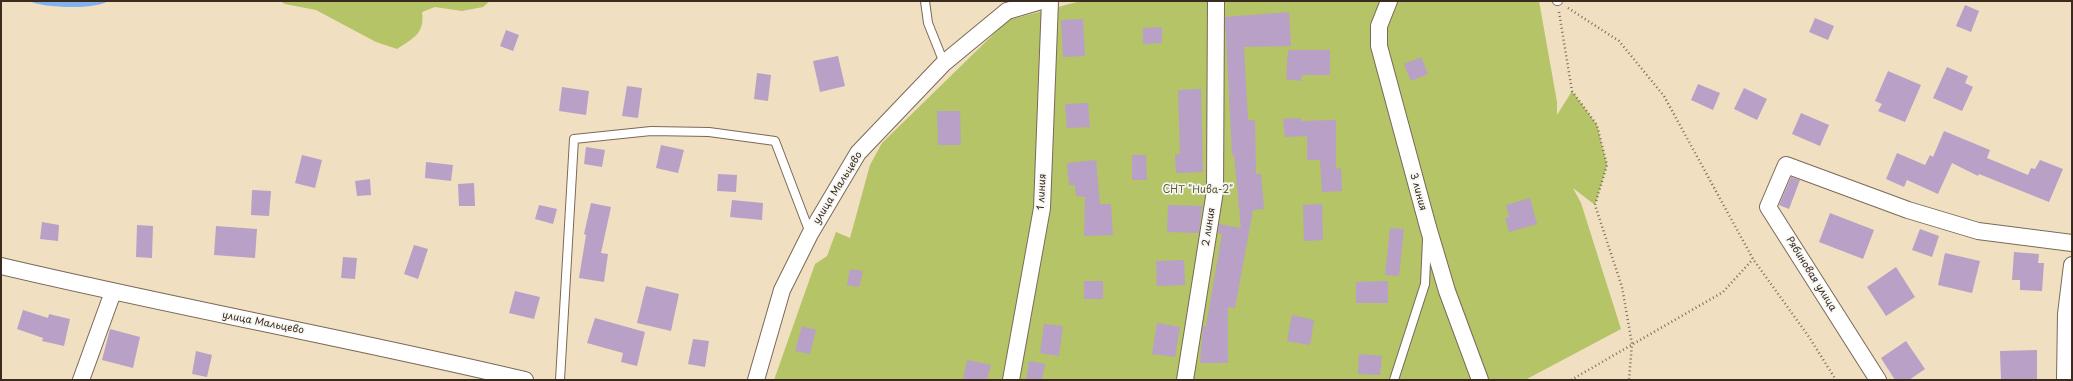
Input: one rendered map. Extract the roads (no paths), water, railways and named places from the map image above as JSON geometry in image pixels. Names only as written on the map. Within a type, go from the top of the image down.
[{"type":"street","name":"улица Мальцево","points":[[756,380],[782,290],[810,234],[858,153],[944,63],[1007,10],[1041,1]]},
{"type":"street","name":"1 линия","points":[[1011,380],[1042,208],[1050,1]]},
{"type":"street","name":"2 линия","points":[[1185,380],[1214,191],[1216,1]]},
{"type":"street","name":"3 линия","points":[[1389,1],[1379,26],[1378,46],[1447,291],[1480,380]]},
{"type":"street","name":"Рябиновая улица","points":[[1878,380],[1768,207],[1786,165],[1908,210],[1978,231],[2072,243]]},
{"type":"street","points":[[2066,380],[2066,314],[2072,265]]},
{"type":"street","name":"улица Мальцево","points":[[1,266],[113,292],[390,348],[525,380]]},
{"type":"street","points":[[81,380],[113,292]]},
{"type":"lane","points":[[925,1],[928,23],[944,63]]},
{"type":"lane","points":[[560,380],[574,139],[666,131],[709,132],[775,141],[810,234]]},
{"type":"lane","points":[[1394,380],[1425,284],[1428,227]]},
{"type":"water","points":[[29,1],[108,1],[92,6],[69,7],[45,5]]},
{"type":"park label","name":"СНТ \"Нива-2\"","points":[[1198,190]]}]
